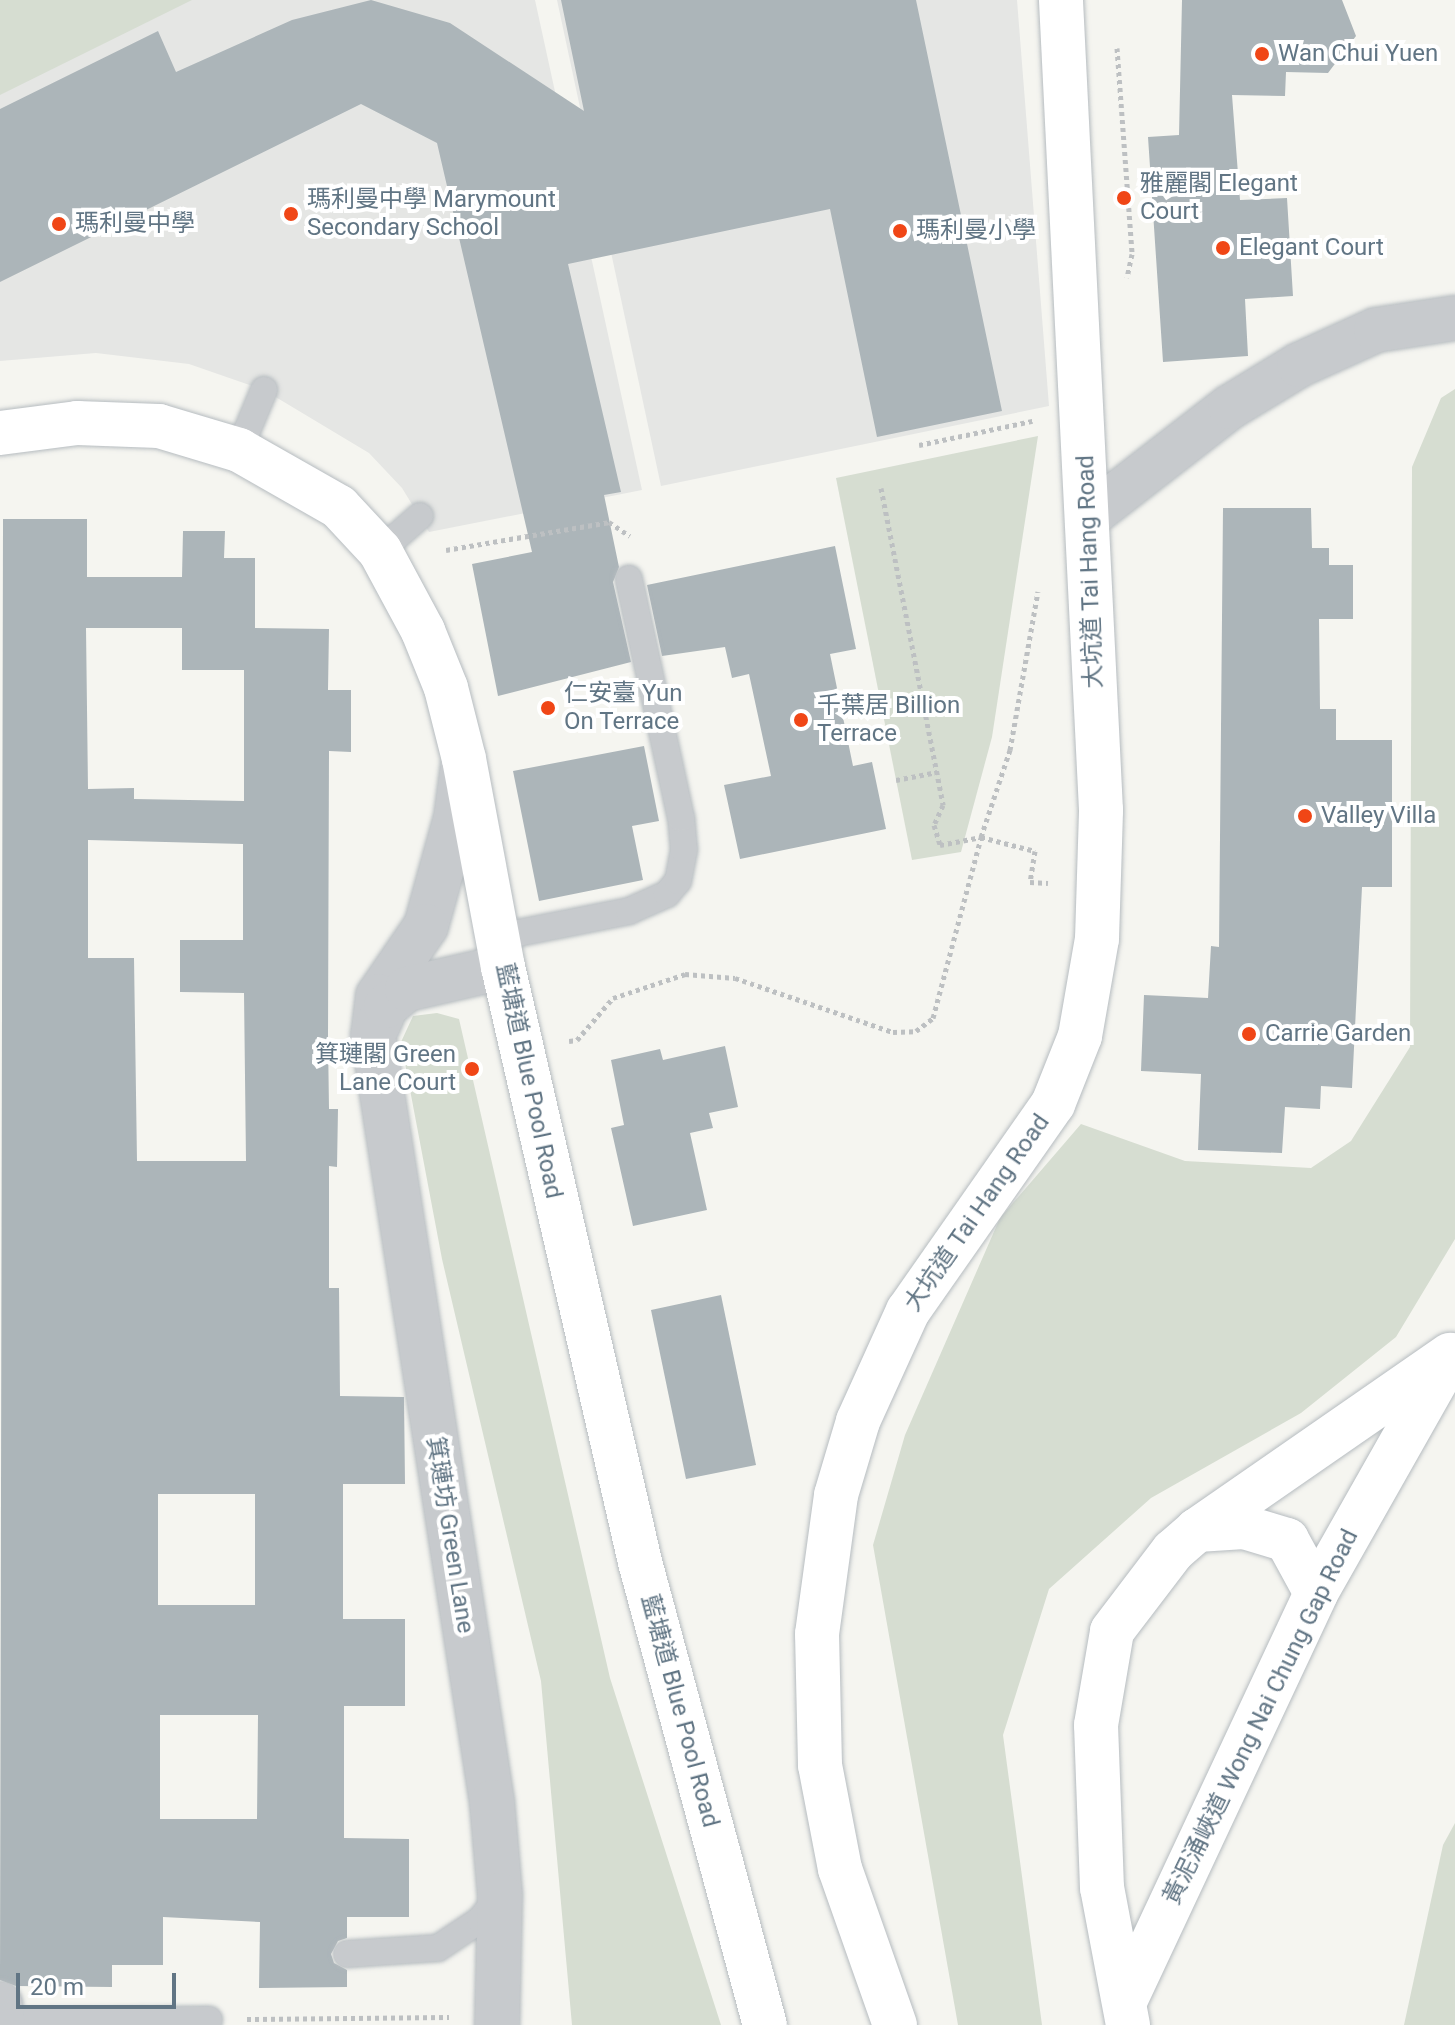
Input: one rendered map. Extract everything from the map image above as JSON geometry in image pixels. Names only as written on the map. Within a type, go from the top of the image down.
[{"type":"main road","name":"大坑道 Tai Hang Road","points":[[895,2025],[840,1869],[820,1765],[816,1678],[824,1563],[836,1495],[880,1365],[935,1269],[1036,1134],[1080,1036],[1100,890],[1088,517],[1061,0]]},
{"type":"main road","name":"藍塘道 Blue Pool Road","points":[[0,433],[77,423],[159,426],[239,450],[339,507],[380,551],[446,688],[464,759],[501,952],[636,1547],[765,2025]]},
{"type":"main road","name":"黃泥涌峽道 Wong Nai Chung Gap Road","points":[[1127,2012],[1102,1888],[1096,1725],[1112,1631],[1173,1551],[1197,1530],[1453,1351]]},
{"type":"main road","name":"黃泥涌峽道 Wong Nai Chung Gap Road","points":[[1127,2012],[1316,1593],[1453,1351]]},
{"type":"main road","points":[[1197,1530],[1244,1527],[1287,1540],[1316,1593]]},
{"type":"street","points":[[1088,517],[1230,407],[1299,365],[1376,330],[1455,318]]},
{"type":"street","name":"箕璉坊 Green Lane","points":[[464,759],[456,818],[426,926],[378,996],[375,1055],[492,1802],[500,1895],[491,2020]]},
{"type":"street","name":"箕璉坊 Green Lane","points":[[375,1055],[379,1019],[394,996],[501,952]]},
{"type":"lane","points":[[239,450],[264,390]]},
{"type":"lane","points":[[380,551],[420,516]]},
{"type":"lane","points":[[501,952],[651,904],[678,881],[682,827],[629,579]]},
{"type":"lane","points":[[347,1954],[438,1948],[470,1929],[500,1895]]},
{"type":"lane","points":[[2,2017],[209,2020]]},
{"type":"path","points":[[919,445],[1041,419]]},
{"type":"path","points":[[881,488],[943,805],[934,825],[940,845],[981,837],[1035,851],[1030,882],[1059,883]]},
{"type":"path","points":[[441,551],[609,522],[638,542]]},
{"type":"path","points":[[556,1043],[577,1040],[598,1010],[632,988],[700,974],[745,981],[893,1032],[916,1031],[937,1009],[981,837],[1010,750],[1040,577]]},
{"type":"path","points":[[896,780],[937,772]]},
{"type":"path","points":[[209,2020],[491,2020]]},
{"type":"shaded area","points":[[0,0],[192,0],[0,95]]},
{"type":"shaded area","name":"瑪利曼中學 Marymount Secondary School","points":[[75,0],[535,0],[642,490],[429,532],[402,488],[369,453],[264,390],[189,364],[96,353],[0,361],[0,75]]},
{"type":"shaded area","points":[[557,0],[1017,0],[1049,406],[661,486]]},
{"type":"shaded area","points":[[1455,389],[1455,1239],[1396,1337],[1301,1413],[1151,1498],[1049,1589],[1003,1735],[1042,2025],[958,2025],[873,1545],[905,1435],[1000,1218],[1081,1124],[1185,1161],[1311,1168],[1351,1141],[1410,1047],[1412,467],[1441,398]]},
{"type":"shaded area","points":[[1038,436],[992,737],[961,852],[912,860],[836,478]]},
{"type":"shaded area","points":[[437,1013],[459,1019],[610,1678],[721,2025],[572,2025],[541,1681],[442,1259],[401,1042],[413,1016]]},
{"type":"shaded area","points":[[1455,1823],[1455,2025],[1404,2025],[1443,1845]]},
{"type":"building","points":[[371,0],[450,23],[584,111],[561,0],[916,0],[1002,411],[877,437],[830,209],[568,264],[621,492],[604,495],[619,567],[613,582],[631,662],[498,696],[472,564],[532,552],[437,143],[361,104],[0,282],[0,109],[158,31],[176,72],[292,20]]},
{"type":"building","points":[[1182,0],[1342,0],[1356,36],[1328,73],[1286,72],[1285,96],[1232,95],[1240,200],[1287,198],[1293,296],[1245,299],[1248,356],[1163,362],[1148,137],[1179,135]]},
{"type":"building","points":[[1223,508],[1311,508],[1312,548],[1329,548],[1329,565],[1353,565],[1353,619],[1319,619],[1320,709],[1336,709],[1336,740],[1392,740],[1392,887],[1362,887],[1352,1088],[1321,1086],[1320,1109],[1285,1107],[1282,1153],[1198,1150],[1201,1074],[1141,1071],[1144,995],[1208,998],[1211,946],[1219,947]]},
{"type":"building","points":[[3,519],[87,519],[87,577],[182,577],[183,531],[225,531],[224,558],[255,558],[255,628],[329,629],[328,690],[351,690],[351,752],[329,751],[329,1109],[338,1109],[337,1167],[329,1166],[329,1288],[339,1288],[340,1396],[404,1397],[405,1484],[343,1484],[343,1619],[405,1619],[405,1706],[344,1706],[344,1838],[409,1839],[409,1917],[347,1917],[347,1938],[338,1941],[331,1954],[334,1963],[347,1970],[347,1987],[259,1988],[260,1922],[163,1917],[163,1965],[112,1965],[112,1987],[16,1986],[0,1980]],"holes":[[[86,628],[182,628],[182,670],[244,670],[244,801],[134,799],[134,788],[88,789]],[[88,840],[243,844],[243,940],[180,940],[180,992],[244,993],[246,1161],[137,1161],[134,958],[88,958]],[[158,1494],[255,1494],[255,1605],[158,1605]],[[160,1715],[258,1715],[257,1819],[160,1819]]]},
{"type":"building","name":"千葉居 Billion Terrace","points":[[835,546],[856,649],[830,654],[853,766],[872,762],[886,829],[740,859],[724,785],[771,776],[749,674],[732,678],[725,647],[662,656],[647,585]]},
{"type":"building","points":[[644,746],[659,821],[632,826],[643,880],[539,901],[513,771]]},
{"type":"building","points":[[725,1046],[738,1107],[709,1113],[713,1128],[690,1133],[707,1210],[633,1226],[611,1128],[624,1125],[611,1060],[660,1049],[663,1060]]},
{"type":"building","points":[[721,1295],[756,1465],[686,1479],[651,1310]]},
{"type":"place","name":"Wan Chui Yuen","points":[[1262,54]]},
{"type":"place","name":"雅麗閣 Elegant Court","points":[[1124,198]]},
{"type":"place","name":"瑪利曼中學 Marymount Secondary School","points":[[291,214]]},
{"type":"place","name":"瑪利曼中學","points":[[59,224]]},
{"type":"place","name":"瑪利曼小學","points":[[900,231]]},
{"type":"place","name":"Elegant Court","points":[[1223,248]]},
{"type":"place","name":"仁安臺 Yun On Terrace","points":[[548,708]]},
{"type":"place","name":"千葉居 Billion Terrace","points":[[801,720]]},
{"type":"place","name":"Valley Villa","points":[[1305,816]]},
{"type":"place","name":"Carrie Garden","points":[[1249,1034]]},
{"type":"place","name":"箕璉閣 Green Lane Court","points":[[472,1069]]}]
